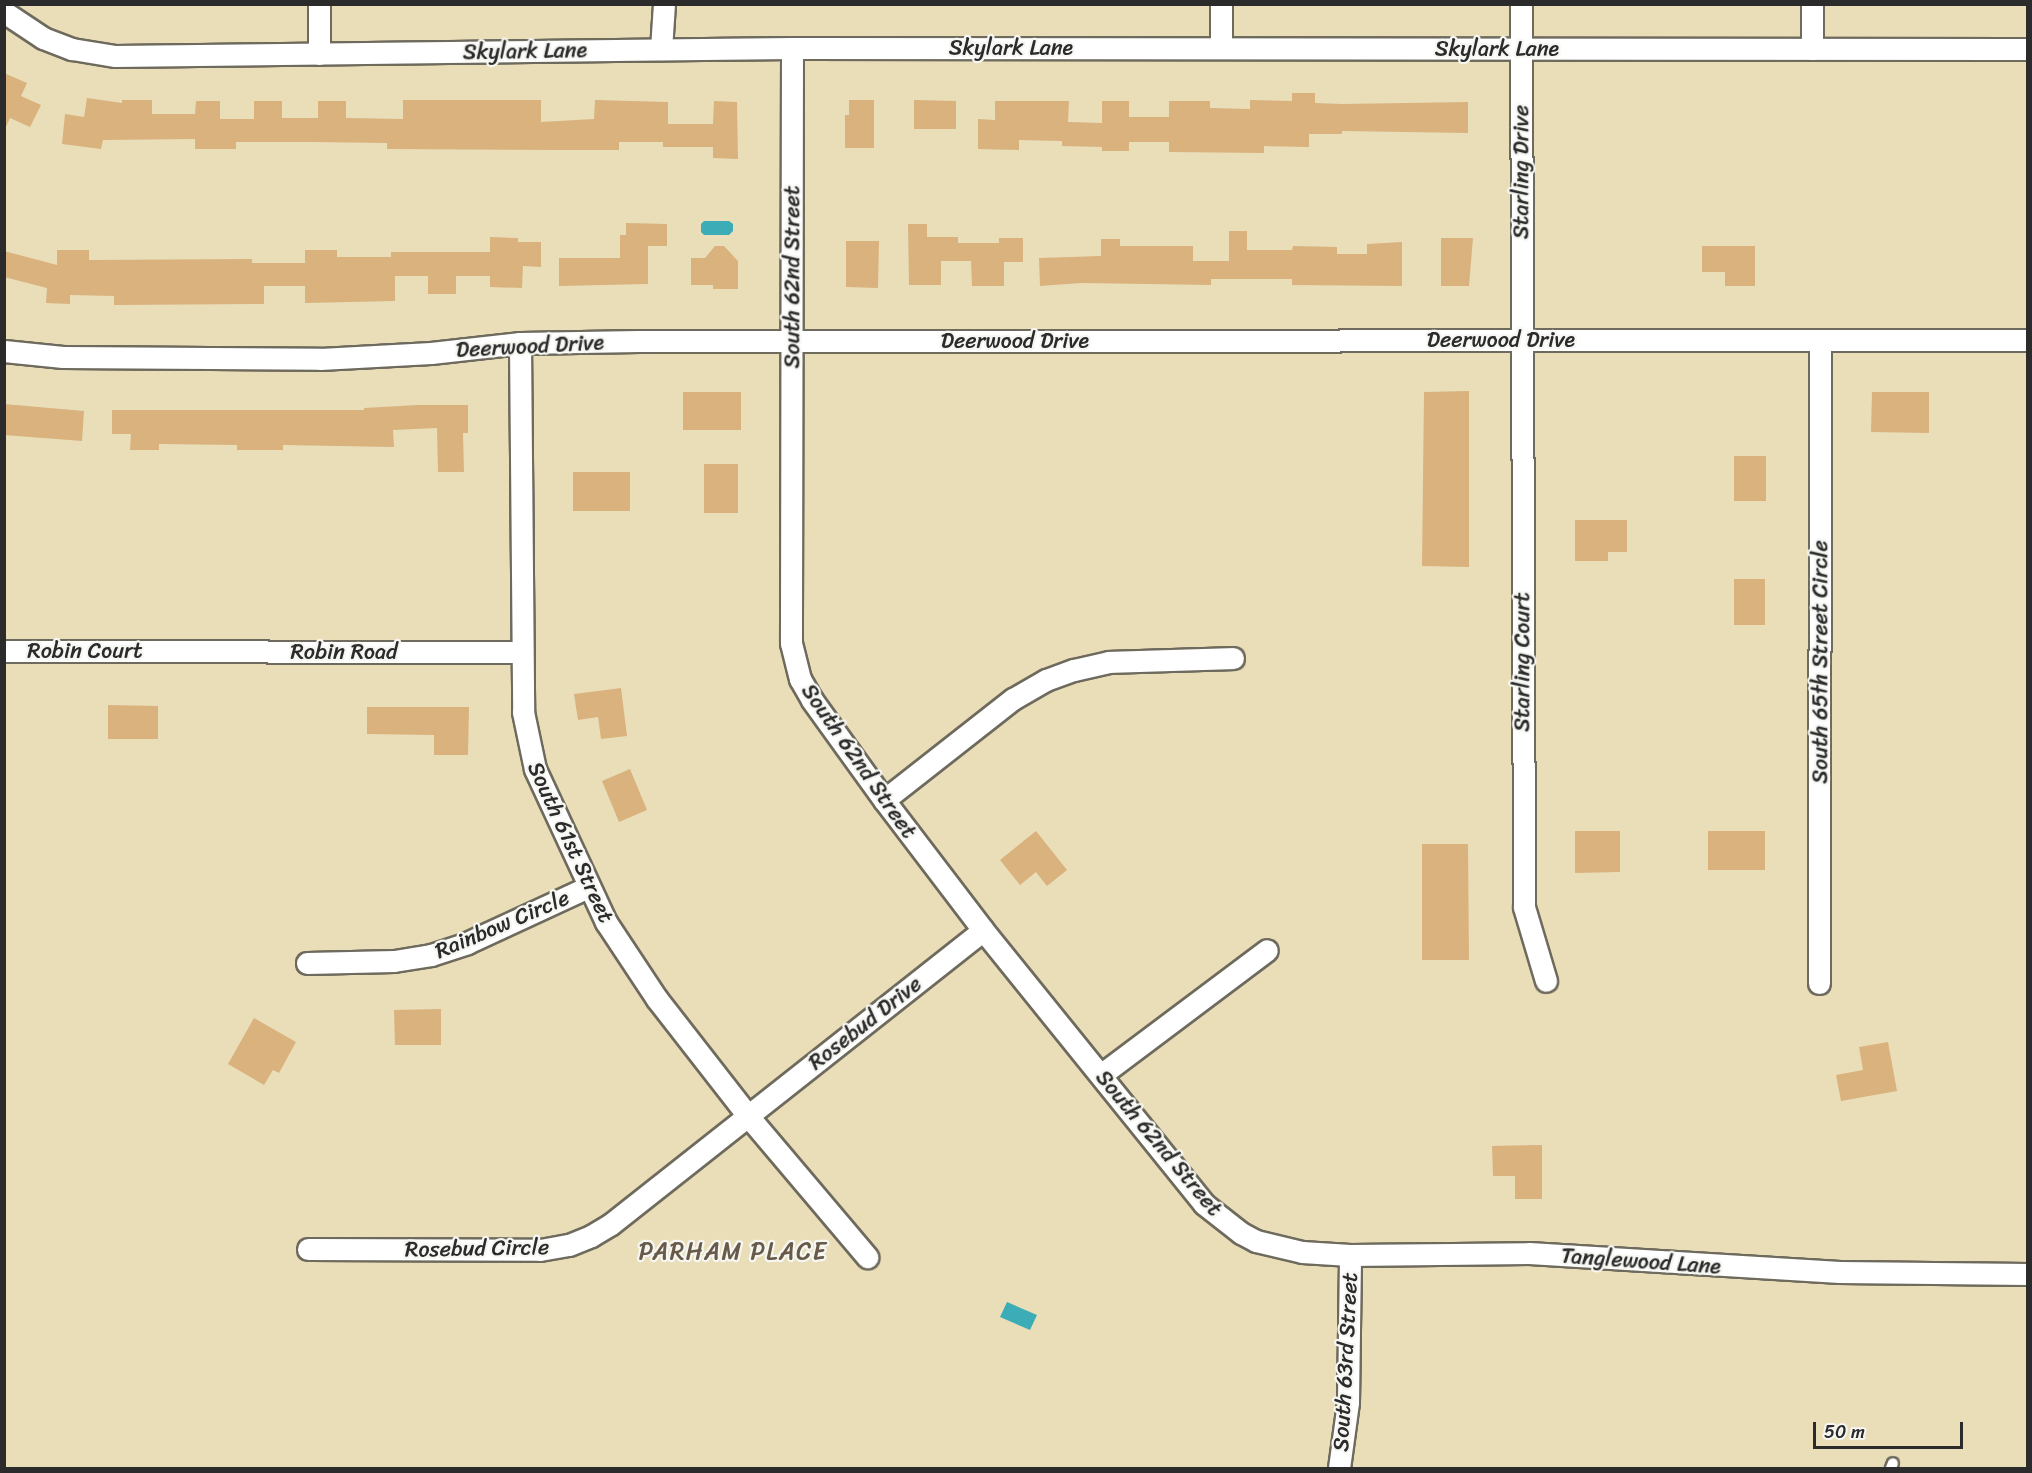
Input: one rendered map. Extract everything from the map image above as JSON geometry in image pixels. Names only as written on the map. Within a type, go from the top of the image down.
[{"type":"street","points":[[319,4],[319,54]]},
{"type":"street","points":[[661,49],[664,4]]},
{"type":"street","points":[[1221,4],[1221,48]]},
{"type":"street","name":"Starling Drive","points":[[1521,4],[1521,340]]},
{"type":"street","points":[[1812,4],[1812,49]]},
{"type":"street","name":"Skylark Lane","points":[[4,12],[43,38],[96,55],[792,48],[2028,49]]},
{"type":"street","name":"South 62nd Street","points":[[792,48],[791,643],[800,679],[812,700],[884,800],[983,930],[1102,1074],[1204,1204],[1241,1233],[1256,1241]]},
{"type":"street","name":"Starling Court","points":[[1521,340],[1524,908],[1546,981]]},
{"type":"street","name":"South 65th Street Circle","points":[[1819,983],[1820,340]]},
{"type":"street","name":"Deerwood Drive","points":[[4,351],[63,357],[320,359],[431,353],[520,343],[2028,340]]},
{"type":"street","name":"South 61st Street","points":[[520,343],[523,712],[535,769],[606,922],[657,999],[748,1116],[867,1257]]},
{"type":"street","name":"Robin Court","points":[[4,651],[166,651]]},
{"type":"street","name":"Robin Road","points":[[166,651],[521,652]]},
{"type":"street","points":[[884,800],[1013,699],[1046,681],[1074,670],[1109,662],[1233,658]]},
{"type":"street","name":"Rainbow Circle","points":[[307,963],[394,961],[431,955],[467,943],[588,886]]},
{"type":"street","name":"Rosebud Drive","points":[[748,1116],[983,930]]},
{"type":"street","points":[[1102,1074],[1267,950]]},
{"type":"street","name":"Rosebud Circle","points":[[308,1249],[540,1250],[569,1245],[611,1224],[748,1116]]},
{"type":"street","name":"Tanglewood Lane","points":[[1256,1241],[1302,1252],[1350,1255],[1529,1254],[1817,1272],[2028,1274]]},
{"type":"street","name":"South 63rd Street","points":[[1338,1468],[1343,1450],[1348,1402],[1350,1255]]},
{"type":"water","points":[[704,221],[729,221],[733,224],[733,231],[729,235],[704,235],[701,232],[701,224]]},
{"type":"water","points":[[1007,1302],[1037,1315],[1030,1330],[1000,1317]]},
{"type":"building","points":[[4,73],[27,83],[21,96],[41,105],[30,127],[10,118],[4,131]]},
{"type":"building","points":[[1292,93],[1315,93],[1315,103],[1468,102],[1468,133],[1342,131],[1342,134],[1309,134],[1309,147],[1264,146],[1264,153],[1169,152],[1169,142],[1129,142],[1129,151],[1102,151],[1102,147],[1062,146],[1062,141],[1019,140],[1019,150],[978,149],[978,119],[995,120],[995,101],[1069,101],[1068,122],[1102,123],[1102,101],[1129,101],[1129,117],[1169,117],[1169,101],[1210,101],[1210,108],[1250,109],[1250,100],[1292,101]]},
{"type":"building","points":[[87,98],[122,103],[122,100],[152,100],[152,114],[195,114],[196,101],[220,101],[220,119],[254,119],[254,101],[282,101],[282,118],[318,118],[318,101],[346,101],[346,118],[403,119],[403,100],[541,100],[541,122],[594,119],[595,100],[668,102],[668,124],[713,124],[714,101],[737,102],[738,159],[713,158],[713,147],[663,147],[663,142],[619,142],[619,150],[387,149],[387,143],[314,142],[236,142],[236,149],[195,149],[195,139],[103,140],[101,149],[62,144],[65,114],[84,117]]},
{"type":"building","points":[[849,100],[874,100],[874,148],[845,148],[845,115],[849,115]]},
{"type":"building","points":[[914,100],[956,101],[956,129],[914,129]]},
{"type":"building","points":[[626,223],[667,224],[667,246],[648,246],[648,284],[559,286],[559,258],[620,258],[620,235],[626,235]]},
{"type":"building","points":[[908,224],[927,224],[927,237],[958,237],[958,243],[999,243],[999,238],[1023,238],[1023,262],[1004,262],[1004,286],[972,286],[971,261],[941,261],[941,285],[909,285]]},
{"type":"building","points":[[1229,231],[1247,231],[1247,250],[1292,250],[1293,246],[1337,247],[1337,254],[1367,254],[1367,244],[1402,242],[1402,286],[1292,285],[1292,279],[1211,279],[1211,285],[1081,283],[1040,286],[1039,258],[1101,256],[1101,239],[1120,239],[1120,246],[1193,246],[1193,261],[1229,261]]},
{"type":"building","points":[[490,237],[518,238],[518,242],[541,242],[541,267],[523,266],[522,288],[490,287],[490,276],[456,276],[456,294],[428,294],[428,276],[395,276],[395,301],[305,303],[305,286],[264,286],[264,304],[114,305],[114,296],[70,295],[70,304],[46,303],[47,288],[4,277],[4,251],[57,265],[57,250],[89,250],[89,260],[252,259],[252,263],[305,263],[305,250],[337,250],[337,257],[391,257],[391,252],[490,252]]},
{"type":"building","points":[[1441,238],[1473,238],[1469,286],[1441,286]]},
{"type":"building","points":[[846,241],[879,241],[878,288],[846,287]]},
{"type":"building","points":[[715,246],[724,246],[738,261],[738,289],[713,289],[713,285],[691,285],[691,258],[705,258]]},
{"type":"building","points":[[1702,246],[1755,246],[1755,286],[1725,286],[1725,272],[1702,272]]},
{"type":"building","points":[[1469,391],[1469,567],[1422,566],[1424,392]]},
{"type":"building","points":[[683,392],[741,392],[741,430],[683,430]]},
{"type":"building","points":[[1872,392],[1929,392],[1929,433],[1871,432]]},
{"type":"building","points":[[4,404],[84,411],[82,441],[4,435]]},
{"type":"building","points":[[468,405],[468,433],[463,433],[464,472],[438,472],[437,428],[393,430],[394,447],[283,445],[283,450],[237,450],[237,445],[159,444],[159,450],[130,450],[131,434],[112,434],[112,410],[364,410],[364,408]]},
{"type":"building","points":[[1734,456],[1766,456],[1766,501],[1734,501]]},
{"type":"building","points":[[704,464],[738,464],[738,513],[704,513]]},
{"type":"building","points":[[573,472],[630,472],[630,511],[573,511]]},
{"type":"building","points":[[1575,520],[1627,520],[1627,552],[1608,552],[1608,561],[1575,561]]},
{"type":"building","points":[[1734,579],[1765,579],[1765,625],[1734,625]]},
{"type":"building","points":[[621,688],[627,736],[601,739],[598,717],[578,720],[574,694]]},
{"type":"building","points":[[108,705],[158,706],[158,739],[108,739]]},
{"type":"building","points":[[367,707],[469,707],[468,755],[434,755],[434,735],[367,734]]},
{"type":"building","points":[[630,769],[647,810],[619,822],[602,781]]},
{"type":"building","points":[[1036,831],[1067,870],[1047,886],[1036,872],[1020,885],[1000,860]]},
{"type":"building","points":[[1575,831],[1620,831],[1620,872],[1575,873]]},
{"type":"building","points":[[1708,831],[1765,831],[1765,870],[1708,870]]},
{"type":"building","points":[[1422,844],[1468,844],[1469,960],[1422,960]]},
{"type":"building","points":[[441,1009],[441,1045],[395,1045],[394,1010]]},
{"type":"building","points":[[254,1018],[296,1042],[279,1073],[273,1070],[264,1085],[228,1064]]},
{"type":"building","points":[[1888,1042],[1897,1091],[1841,1101],[1836,1075],[1863,1070],[1859,1047]]},
{"type":"building","points":[[1542,1145],[1542,1199],[1515,1199],[1515,1176],[1493,1176],[1492,1146]]},
{"type":"district","name":"PARHAM PLACE","points":[[733,1252]]}]
